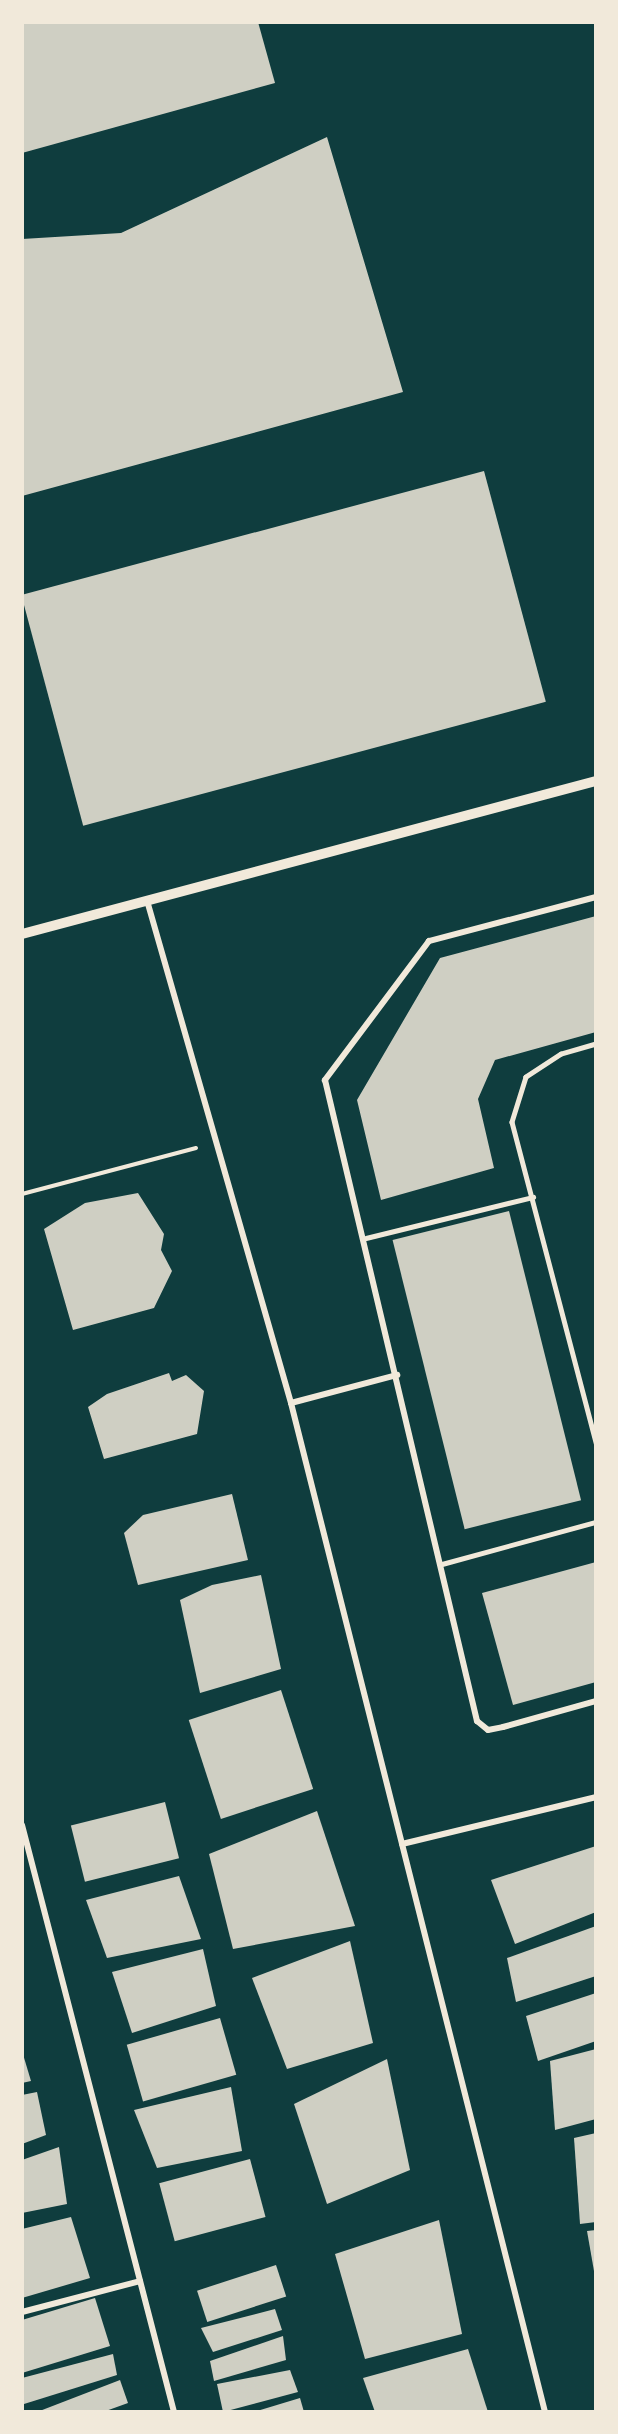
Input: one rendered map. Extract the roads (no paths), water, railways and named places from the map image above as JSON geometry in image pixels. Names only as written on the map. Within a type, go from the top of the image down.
[{"type":"street","points":[[22,934],[148,904],[596,781]]},
{"type":"street","points":[[596,897],[429,941],[325,1080],[366,1238],[477,1721],[488,1730],[596,1701]]},
{"type":"street","points":[[148,904],[291,1403],[545,2412]]},
{"type":"street","points":[[291,1403],[397,1376]]},
{"type":"street","points":[[402,1844],[596,1797]]},
{"type":"street","points":[[22,1825],[174,2412]]},
{"type":"street","points":[[22,2312],[140,2281]]},
{"type":"lane","points":[[596,1044],[561,1054],[526,1077],[512,1122],[596,1443]]},
{"type":"lane","points":[[366,1238],[533,1197]]},
{"type":"lane","points":[[442,1564],[596,1522]]}]
